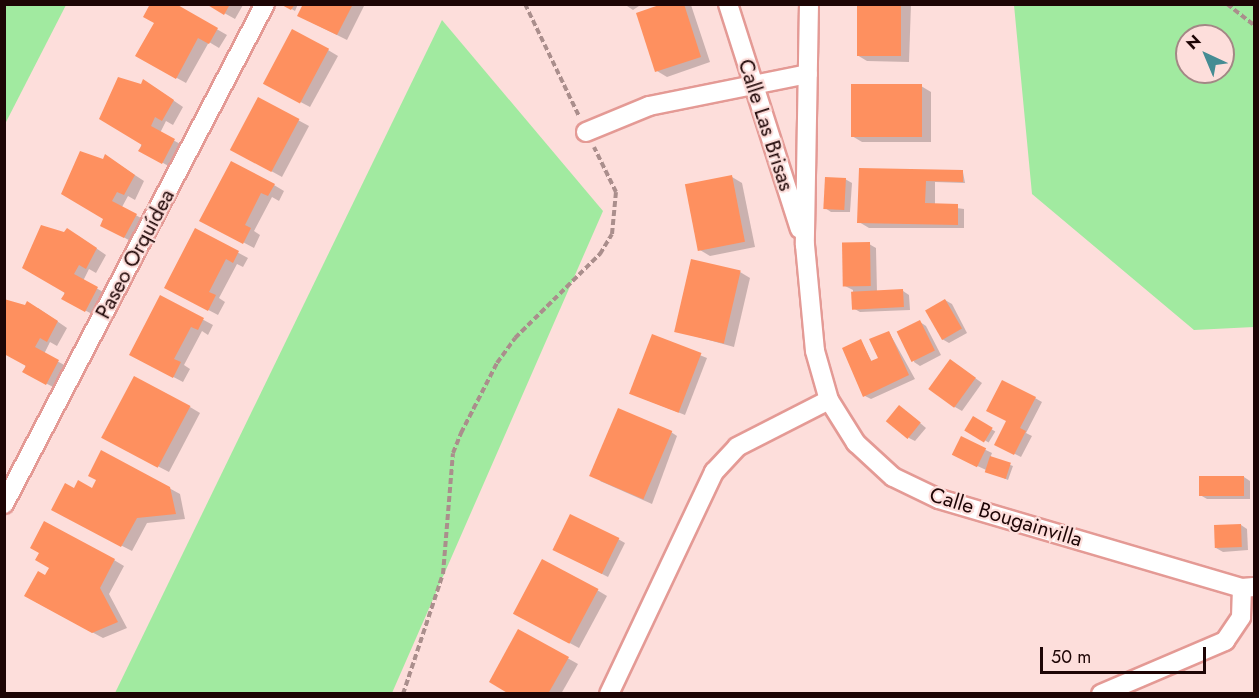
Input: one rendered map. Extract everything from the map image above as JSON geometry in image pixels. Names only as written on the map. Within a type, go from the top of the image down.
[{"type":"street","name":"Paseo Orquídea","points":[[4,504],[265,4]]},
{"type":"street","name":"Calle Las Brisas","points":[[728,4],[805,245]]},
{"type":"street","name":"Calle Bougainvilla","points":[[809,4],[805,245],[815,351],[829,400],[856,443],[886,471],[939,499],[1248,588]]},
{"type":"street","points":[[586,132],[649,106],[808,74]]},
{"type":"street","points":[[609,693],[714,472],[737,447],[829,400]]},
{"type":"street","points":[[1101,693],[1224,641],[1241,617],[1248,588]]},
{"type":"path","points":[[1227,4],[1254,26]]},
{"type":"path","points":[[403,693],[443,574],[453,453],[461,433],[497,363],[515,338],[600,254],[612,234]]},
{"type":"green space","points":[[4,5],[66,5],[5,124]]},
{"type":"green space","points":[[1014,5],[1254,5],[1254,327],[1194,330],[1032,194]]},
{"type":"green space","points":[[442,20],[603,211],[392,693],[115,693]]},
{"type":"building","points":[[150,4],[176,4],[218,28],[209,44],[198,38],[176,79],[135,56],[154,23],[143,17]]},
{"type":"building","points":[[206,4],[230,4],[224,15]]},
{"type":"building","points":[[280,4],[295,4],[291,10]]},
{"type":"building","points":[[303,4],[353,4],[337,35],[297,16]]},
{"type":"building","points":[[662,4],[684,4],[701,57],[655,72],[636,13]]},
{"type":"building","points":[[857,4],[901,4],[901,56],[857,56]]},
{"type":"building","points":[[292,29],[329,49],[300,103],[263,84]]},
{"type":"building","points":[[118,77],[141,84],[143,79],[174,100],[162,121],[155,117],[151,126],[175,139],[162,164],[138,151],[142,145],[99,119]]},
{"type":"building","points":[[851,84],[922,84],[922,137],[851,137]]},
{"type":"building","points":[[258,97],[299,119],[271,172],[230,150]]},
{"type":"building","points":[[80,151],[103,159],[105,154],[135,175],[124,195],[117,192],[112,201],[137,214],[124,238],[100,226],[103,219],[61,194]]},
{"type":"building","points":[[231,161],[275,184],[268,196],[261,193],[245,225],[251,228],[243,244],[199,221]]},
{"type":"building","points":[[859,168],[963,170],[963,182],[926,181],[925,203],[958,204],[958,225],[857,223]]},
{"type":"building","points":[[732,175],[745,242],[698,251],[685,184]]},
{"type":"building","points":[[825,177],[846,178],[844,210],[823,209]]},
{"type":"building","points":[[41,225],[64,232],[67,228],[97,248],[86,269],[79,265],[74,274],[98,287],[85,312],[61,299],[65,293],[22,268]]},
{"type":"building","points":[[195,228],[239,251],[233,263],[226,259],[209,292],[216,295],[208,311],[164,288]]},
{"type":"building","points":[[842,242],[870,242],[871,286],[843,286]]},
{"type":"building","points":[[691,259],[741,270],[724,344],[674,332]]},
{"type":"building","points":[[903,289],[904,307],[852,310],[851,292]]},
{"type":"building","points":[[160,295],[204,318],[198,330],[191,327],[174,359],[181,362],[173,378],[129,355]]},
{"type":"building","points":[[4,299],[25,305],[27,301],[58,321],[47,342],[40,338],[35,347],[59,360],[46,385],[22,372],[26,366],[4,354]]},
{"type":"building","points":[[945,299],[962,328],[942,340],[925,310]]},
{"type":"building","points":[[920,320],[935,351],[912,362],[897,331]]},
{"type":"building","points":[[889,331],[909,375],[863,397],[842,348],[861,339],[871,361],[878,358],[869,339]]},
{"type":"building","points":[[652,334],[701,353],[679,413],[629,394]]},
{"type":"building","points":[[950,359],[976,378],[954,408],[928,389]]},
{"type":"building","points":[[134,376],[191,406],[158,468],[101,438]]},
{"type":"building","points":[[1002,380],[1036,397],[1020,428],[1026,431],[1014,455],[994,445],[1006,421],[986,411]]},
{"type":"building","points":[[899,405],[921,423],[908,439],[886,421]]},
{"type":"building","points":[[618,408],[672,431],[643,499],[589,476]]},
{"type":"building","points":[[973,416],[993,428],[984,442],[964,431]]},
{"type":"building","points":[[961,436],[986,448],[977,467],[952,455]]},
{"type":"building","points":[[101,450],[170,487],[176,514],[137,518],[121,547],[51,510],[65,483],[74,488],[78,480],[92,488],[96,480],[88,476]]},
{"type":"building","points":[[990,456],[1011,463],[1006,479],[985,472]]},
{"type":"building","points":[[1199,476],[1244,476],[1244,496],[1199,496]]},
{"type":"building","points":[[570,514],[619,538],[602,574],[552,550]]},
{"type":"building","points":[[44,521],[115,559],[100,588],[118,622],[92,633],[24,596],[38,571],[45,575],[49,568],[35,560],[39,553],[30,548]]},
{"type":"building","points":[[1241,524],[1242,547],[1215,548],[1214,525]]},
{"type":"building","points":[[542,559],[599,589],[569,644],[513,614]]},
{"type":"building","points":[[518,629],[569,657],[548,694],[509,694],[489,682]]}]
